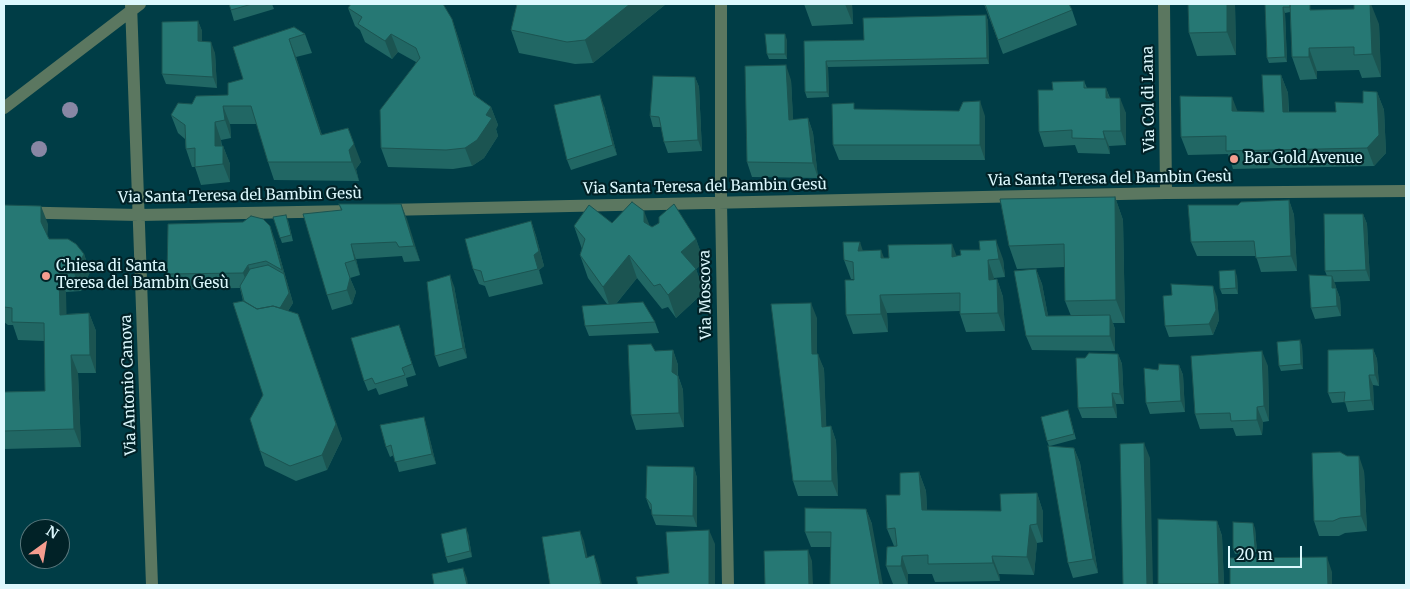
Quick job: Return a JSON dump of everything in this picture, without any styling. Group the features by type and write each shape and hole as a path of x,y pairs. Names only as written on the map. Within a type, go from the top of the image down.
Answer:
{"street":[{"name":"Via Moscova","path":"721,4 721,203 728,585"},
{"name":"Via Col di Lana","path":"1164,4 1166,193"},
{"path":"4,108 134,6"},
{"name":"Via Antonio Canova","path":"134,6 152,585"},
{"name":"Via Santa Teresa del Bambin Gesù","path":"4,212 139,215 1166,193 1406,192"}],"building":[{"path":"229,4 252,4 231,10"},
{"path":"351,4 443,4 452,19 474,95 491,107 486,115 492,118 477,140 465,148 446,150 381,148 380,110 420,58 416,48 391,34 385,41 358,24 362,17 348,8"},
{"path":"517,4 630,4 585,40 567,42 511,30"},
{"path":"985,4 1069,4 1072,10 998,40"},
{"path":"1188,4 1227,4 1227,32 1189,33"},
{"path":"1265,4 1290,4 1290,7 1283,7 1285,57 1267,58"},
{"path":"1290,4 1310,4 1310,10 1354,9 1354,4 1370,4 1372,54 1354,55 1354,47 1309,48 1309,57 1292,57"},
{"path":"986,15 987,58 826,61 827,92 805,92 804,41 864,40 863,18"},
{"path":"198,21 198,41 211,42 213,77 162,74 162,22"},
{"path":"294,27 305,34 289,39 321,135 348,128 354,144 349,150 352,162 268,162 251,106 223,106 225,120 215,122 215,146 223,146 223,164 195,167 195,148 186,149 185,125 171,115 178,103 192,104 196,96 228,95 228,83 243,79 233,47"},
{"path":"765,34 785,34 785,54 767,54"},
{"path":"786,65 789,120 808,118 813,163 747,162 745,66"},
{"path":"1262,75 1281,75 1283,112 1336,112 1335,102 1363,103 1363,91 1377,92 1379,135 1367,148 1226,151 1226,136 1181,137 1180,96 1232,97 1232,111 1264,112"},
{"path":"653,76 695,77 698,140 664,142 659,117 650,116"},
{"path":"1084,81 1084,88 1106,88 1106,98 1120,98 1121,131 1103,131 1105,139 1072,138 1072,130 1039,132 1038,90 1053,90 1052,82"},
{"path":"600,95 613,145 567,160 554,105"},
{"path":"980,101 980,145 833,145 832,104 854,103 854,109 959,111 963,102"},
{"path":"1115,197 1116,300 1065,301 1064,244 1009,246 1000,199"},
{"path":"1289,200 1291,256 1256,258 1254,241 1191,242 1188,205 1238,205 1241,202"},
{"path":"632,202 644,211 644,222 652,227 659,223 659,217 674,204 696,239 681,252 696,269 668,295 660,284 654,286 629,255 603,287 580,255 585,239 574,226 589,205 612,223"},
{"path":"339,204 401,204 414,246 399,247 396,242 351,244 355,260 345,263 350,278 347,290 327,295 303,214 342,210"},
{"path":"4,205 41,206 41,222 49,239 68,239 76,244 84,254 74,273 59,274 60,315 89,313 90,355 71,355 74,429 4,431 4,392 45,391 44,323 12,322 12,308 4,307"},
{"path":"1324,214 1363,214 1366,270 1325,271"},
{"path":"286,215 291,235 280,238 273,217"},
{"path":"251,216 263,219 270,226 282,270 266,261 248,265 243,273 167,274 168,224 243,222"},
{"path":"531,221 539,251 534,255 538,269 484,282 481,271 473,269 465,239"},
{"path":"996,240 999,259 988,260 989,280 997,279 998,313 960,314 960,293 880,295 881,314 846,315 845,280 854,280 853,262 844,260 843,242 860,242 858,251 881,250 881,258 889,258 888,245 952,244 952,257 961,255 960,250 980,250 979,241"},
{"path":"268,265 284,274 289,293 280,308 273,306 257,309 244,301 240,286 250,269"},
{"path":"1036,269 1046,316 1110,315 1110,336 1026,336 1014,271"},
{"path":"1235,270 1236,288 1220,289 1219,271"},
{"path":"450,275 463,348 435,356 427,282"},
{"path":"1309,275 1332,276 1332,288 1336,288 1337,306 1311,308"},
{"path":"1171,284 1213,286 1216,310 1209,324 1165,326 1163,296 1172,295"},
{"path":"243,301 257,309 273,306 298,314 336,424 322,455 290,466 260,451 250,419 263,395 233,303"},
{"path":"643,302 655,322 585,326 582,306"},
{"path":"811,303 812,354 818,354 822,427 831,426 832,481 793,481 771,304"},
{"path":"399,325 412,364 402,368 405,375 375,384 372,378 364,381 351,338"},
{"path":"1300,340 1301,364 1279,366 1277,342"},
{"path":"651,344 655,351 673,350 672,372 678,376 679,413 631,415 628,345"},
{"path":"1373,349 1375,375 1369,375 1371,400 1344,402 1345,392 1328,393 1328,350"},
{"path":"1262,351 1264,406 1257,407 1257,420 1231,421 1230,413 1195,414 1191,356"},
{"path":"1089,353 1118,354 1120,394 1112,393 1113,407 1078,408 1076,358 1085,358"},
{"path":"1159,364 1179,365 1181,401 1146,403 1144,368 1158,370"},
{"path":"1068,410 1074,434 1047,441 1041,417"},
{"path":"424,417 432,454 395,462 391,445 386,447 380,425"},
{"path":"1144,443 1147,585 1123,585 1120,444"},
{"path":"1048,446 1074,448 1093,559 1068,563"},
{"path":"1340,452 1347,456 1359,456 1361,516 1340,518 1333,521 1314,521 1312,453"},
{"path":"647,466 694,467 693,516 652,515 651,504 646,498"},
{"path":"919,472 922,510 1001,511 1000,494 1037,493 1037,524 1030,525 1027,557 992,556 993,563 928,564 928,555 902,556 901,566 886,566 887,547 897,546 895,528 887,529 886,495 900,495 900,473"},
{"path":"805,508 866,509 880,585 830,585 831,532 805,532"},
{"path":"1158,519 1217,521 1219,584 1158,584"},
{"path":"1233,522 1253,523 1255,547 1233,549"},
{"path":"466,528 470,551 446,557 441,534"},
{"path":"709,530 709,585 638,585 636,577 669,573 666,532"},
{"path":"580,531 586,558 594,555 601,584 550,585 542,537"},
{"path":"808,550 809,585 765,585 764,551"},
{"path":"1327,557 1328,585 1230,585 1230,558"},
{"path":"463,568 467,585 434,585 432,574"}],"place":[{"name":"Bar Gold Avenue","path":"1234,159"},
{"name":"Chiesa di Santa Teresa del Bambin Gesù","path":"46,276"}]}
